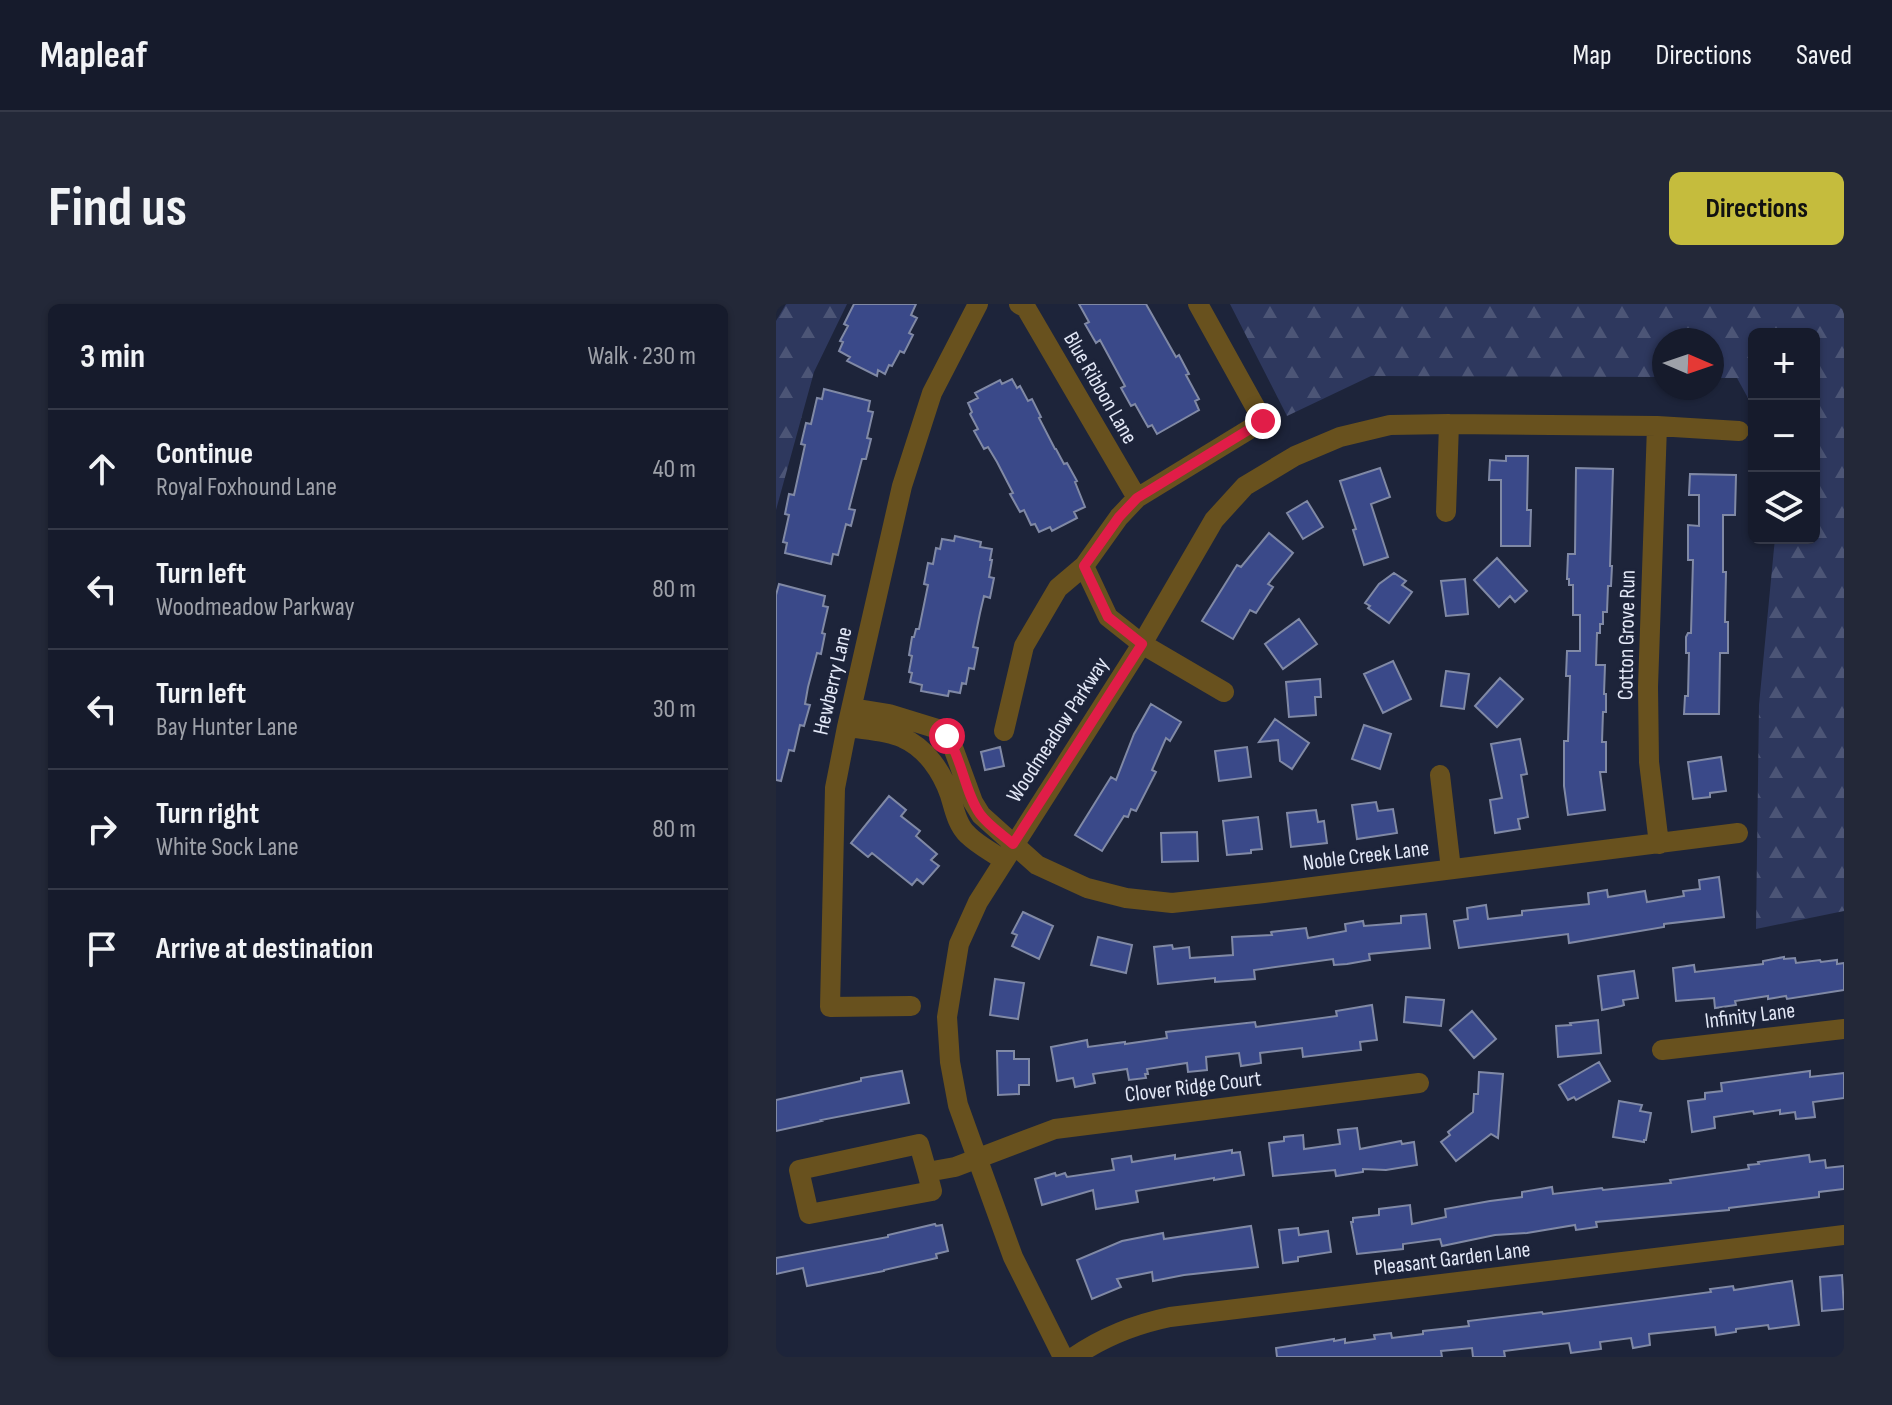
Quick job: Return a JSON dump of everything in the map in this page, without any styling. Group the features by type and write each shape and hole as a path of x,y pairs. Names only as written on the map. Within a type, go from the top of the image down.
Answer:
{"street":[{"name":"Hewberry Lane","path":"911,1006 830,1007 835,788 902,486 932,393 978,304"},
{"name":"Blue Ribbon Lane","path":"1019,304 1026,308 1137,498"},
{"path":"1004,731 1024,646 1058,588 1084,566 1119,517 1137,498 1263,421 1198,304"},
{"path":"1446,512 1449,424"},
{"name":"Woodmeadow Parkway","path":"1063,1357 1013,1257 958,1105 950,1062 947,1017 959,944 978,902 1008,852 1142,644 1214,520 1245,486 1295,456 1340,437 1390,425 1657,426 1739,431"},
{"name":"Cotton Grove Run","path":"1657,426 1648,687 1649,762 1659,844"},
{"path":"1084,566 1108,617 1142,644 1224,692"},
{"path":"850,718 889,714 941,730 951,742 973,802 1008,852"},
{"path":"850,718 913,743 938,767 960,825 967,834 1008,852"},
{"path":"1440,775 1451,869"},
{"name":"Noble Creek Lane","path":"1008,852 1087,888 1126,898 1172,903 1738,833"},
{"name":"Infinity Lane","path":"1662,1050 1844,1029"},
{"name":"Clover Ridge Court","path":"927,1172 955,1167 1055,1129 1419,1083"},
{"path":"919,1144 927,1172 932,1191 809,1214 799,1170 919,1144"},
{"name":"Pleasant Garden Lane","path":"1074,1357 1088,1347 1141,1323 1170,1317 1844,1235"}],"green space":[{"path":"786,304 847,304 814,372 776,510 776,321"},
{"path":"1230,304 1844,304 1844,911 1756,929 1759,705 1774,544 1820,544 1820,328 1748,328 1748,398 1737,378 1724,378 1724,328 1652,328 1652,377 1371,376 1287,416"}],"building":[{"path":"854,304 916,304 911,315 917,318 909,333 913,335 904,353 900,351 885,374 878,370 877,376 847,361 850,357 839,351 843,342 840,341 848,326 844,324"},
{"path":"1079,304 1146,304 1189,374 1186,375 1199,399 1195,401 1199,410 1157,434 1152,425 1148,427 1135,404 1131,406 1121,388 1125,386 1100,340 1096,343 1085,324 1089,322"},
{"path":"1012,379 1028,401 1032,399 1055,449 1077,481 1085,507 1074,512 1077,518 1052,531 1050,527 1039,532 1035,524 1031,525 1024,510 1020,512 997,462 988,447 984,449 974,431 978,429 968,403 978,398 975,393 1000,380 1002,384"},
{"path":"824,389 870,401 868,411 873,412 867,438 871,439 866,459 862,459 849,509 855,510 851,526 846,524 838,555 833,554 831,564 785,553 787,543 783,542 789,515 785,514 789,494 794,495 805,445 801,444 806,423 811,424 817,398 822,399"},
{"path":"1506,456 1528,456 1530,546 1501,546 1501,480 1489,480 1490,460 1506,461"},
{"path":"1380,468 1390,497 1371,504 1388,557 1364,565 1340,481"},
{"path":"1576,468 1613,469 1612,566 1607,612 1603,612 1603,624 1600,624 1600,633 1597,633 1596,665 1605,665 1606,712 1603,712 1602,742 1606,742 1606,772 1600,772 1605,810 1568,815 1564,786 1564,741 1568,741 1570,676 1566,676 1567,651 1580,651 1580,615 1573,615 1573,585 1569,585 1567,579 1568,554 1575,554"},
{"path":"1690,474 1736,475 1735,515 1723,515 1728,653 1720,653 1719,714 1684,714 1685,696 1688,696 1689,653 1686,653 1686,637 1691,633 1693,560 1688,560 1688,525 1699,526 1699,495 1689,495"},
{"path":"1307,501 1323,527 1303,539 1287,513"},
{"path":"1269,533 1293,553 1268,584 1273,587 1256,613 1250,610 1233,639 1202,621 1237,565 1241,567"},
{"path":"955,536 981,542 980,547 992,549 989,577 994,578 990,598 984,596 980,613 973,647 978,648 974,669 969,668 966,684 962,683 960,693 949,691 948,696 921,691 922,685 910,682 912,656 909,655 912,637 919,629 928,585 924,584 928,563 933,564 936,548 940,549 942,539 954,541"},
{"path":"1497,558 1527,591 1515,602 1510,596 1499,607 1474,580"},
{"path":"1394,573 1406,581 1402,585 1412,592 1389,623 1365,603 1379,584"},
{"path":"1465,579 1468,614 1446,616 1441,581"},
{"path":"779,584 825,596 823,606 828,607 821,654 817,653 808,687 805,704 810,705 804,726 800,725 794,751 789,750 781,781 776,780 776,595"},
{"path":"1299,619 1317,644 1283,669 1265,644"},
{"path":"1393,661 1411,699 1383,713 1364,674"},
{"path":"1446,671 1469,674 1464,709 1441,706"},
{"path":"1500,678 1523,699 1497,727 1475,706"},
{"path":"1320,679 1321,697 1315,697 1316,715 1289,717 1286,682"},
{"path":"1151,704 1181,722 1170,741 1166,738 1152,770 1156,772 1136,811 1131,809 1128,817 1124,816 1102,851 1075,835 1111,777 1116,780 1134,734"},
{"path":"1275,719 1309,743 1292,769 1280,761 1278,740 1259,742"},
{"path":"1364,725 1391,734 1380,769 1352,759"},
{"path":"1520,739 1527,774 1521,775 1528,817 1518,819 1520,829 1495,833 1490,800 1502,798 1491,744"},
{"path":"1000,747 1004,766 985,770 981,752"},
{"path":"1247,747 1251,777 1219,781 1215,751"},
{"path":"1721,757 1726,791 1693,799 1688,762"},
{"path":"889,796 906,810 901,816 920,831 916,836 937,854 931,860 939,866 923,884 917,879 912,885 872,853 868,857 851,843"},
{"path":"1376,802 1378,811 1393,809 1397,833 1357,839 1352,805"},
{"path":"1316,810 1318,822 1324,821 1327,843 1291,847 1287,813"},
{"path":"1258,817 1262,849 1227,855 1223,821"},
{"path":"1197,832 1198,861 1162,862 1161,833"},
{"path":"1719,877 1724,917 1664,924 1664,927 1569,943 1568,934 1459,948 1454,921 1468,919 1467,908 1486,905 1488,919 1522,915 1522,911 1589,904 1588,893 1607,890 1608,897 1645,891 1647,902 1684,896 1683,891 1700,889 1699,880"},
{"path":"1023,912 1053,926 1039,959 1012,946 1017,935 1012,933"},
{"path":"1426,914 1430,948 1369,954 1370,960 1347,964 1334,965 1333,959 1254,970 1255,979 1215,982 1215,978 1158,984 1154,947 1189,947 1190,958 1233,955 1232,937 1272,935 1271,932 1306,928 1308,938 1346,931 1345,924 1363,921 1364,926 1401,923 1401,916"},
{"path":"1098,937 1132,945 1126,973 1091,965"},
{"path":"1795,958 1796,963 1837,960 1837,964 1844,963 1844,990 1787,999 1786,996 1768,999 1768,996 1735,1001 1736,1005 1715,1008 1714,998 1676,1001 1673,968 1694,965 1695,972 1763,964 1763,961"},
{"path":"1634,971 1638,998 1623,1000 1624,1005 1602,1010 1598,976"},
{"path":"995,979 1024,983 1018,1019 990,1015"},
{"path":"1406,997 1444,1000 1441,1026 1404,1022"},
{"path":"1372,1005 1377,1040 1360,1042 1361,1050 1303,1057 1302,1048 1260,1053 1261,1063 1241,1066 1239,1053 1206,1057 1207,1070 1188,1072 1187,1063 1147,1069 1146,1078 1129,1080 1127,1069 1093,1074 1095,1083 1075,1087 1073,1078 1057,1081 1051,1047 1087,1040 1088,1047 1125,1044 1167,1038 1166,1032 1255,1022 1256,1027 1337,1016 1336,1011"},
{"path":"1472,1011 1496,1039 1474,1058 1450,1030"},
{"path":"1598,1020 1601,1053 1558,1057 1556,1026"},
{"path":"997,1051 1014,1051 1014,1059 1029,1059 1029,1085 1019,1085 1019,1094 998,1095"},
{"path":"1599,1062 1610,1081 1576,1100 1574,1097 1568,1100 1559,1085"},
{"path":"902,1071 909,1103 776,1131 776,1100"},
{"path":"1810,1071 1810,1077 1844,1073 1844,1098 1813,1102 1815,1117 1796,1119 1795,1112 1780,1114 1780,1110 1754,1114 1753,1111 1714,1117 1715,1128 1692,1132 1688,1101 1705,1099 1705,1093 1722,1091 1721,1083"},
{"path":"1479,1072 1503,1074 1498,1138 1491,1134 1456,1161 1441,1142 1450,1135 1448,1132 1473,1112"},
{"path":"1619,1101 1642,1105 1640,1111 1651,1113 1644,1142 1613,1137"},
{"path":"1357,1128 1360,1149 1401,1141 1402,1144 1414,1142 1417,1165 1386,1170 1363,1169 1363,1172 1336,1176 1335,1170 1273,1176 1269,1143 1284,1141 1284,1137 1303,1135 1304,1149 1340,1144 1338,1130"},
{"path":"1232,1150 1232,1153 1240,1152 1244,1175 1136,1191 1138,1202 1096,1209 1093,1190 1042,1205 1035,1179 1055,1173 1056,1176 1065,1173 1067,1177 1114,1170 1112,1159 1131,1156 1132,1162"},
{"path":"1809,1155 1810,1162 1825,1160 1826,1168 1844,1166 1844,1189 1819,1192 1819,1197 1729,1210 1596,1222 1597,1227 1576,1230 1575,1225 1495,1235 1442,1246 1440,1239 1403,1244 1403,1249 1357,1254 1351,1222 1353,1218 1379,1215 1379,1209 1410,1205 1412,1224 1446,1217 1445,1209 1522,1197 1522,1192 1552,1187 1553,1194 1671,1183 1670,1180 1749,1169 1748,1165 1758,1162"},
{"path":"935,1224 942,1225 948,1251 936,1254 937,1258 807,1286 803,1268 776,1274 776,1258 888,1237"},
{"path":"1251,1226 1258,1267 1153,1281 1152,1272 1117,1279 1121,1287 1092,1299 1077,1260 1122,1241 1163,1233 1164,1239"},
{"path":"1298,1228 1299,1235 1328,1231 1331,1252 1298,1257 1298,1261 1283,1263 1279,1230"},
{"path":"1842,1275 1844,1309 1822,1311 1820,1277"},
{"path":"1792,1281 1799,1325 1769,1329 1768,1325 1716,1335 1715,1327 1649,1334 1650,1345 1633,1348 1631,1338 1600,1342 1601,1349 1571,1353 1569,1343 1504,1351 1505,1357 1473,1357 1472,1348 1441,1351 1442,1357 1277,1357 1276,1348 1334,1339 1345,1339 1345,1343 1375,1339 1374,1335 1391,1333 1392,1338 1469,1326 1468,1321"}],"route":[{"path":"947,736 973,802 981,815 1013,844 1142,644 1108,617 1084,566 1119,517 1137,498 1263,421"}]}
